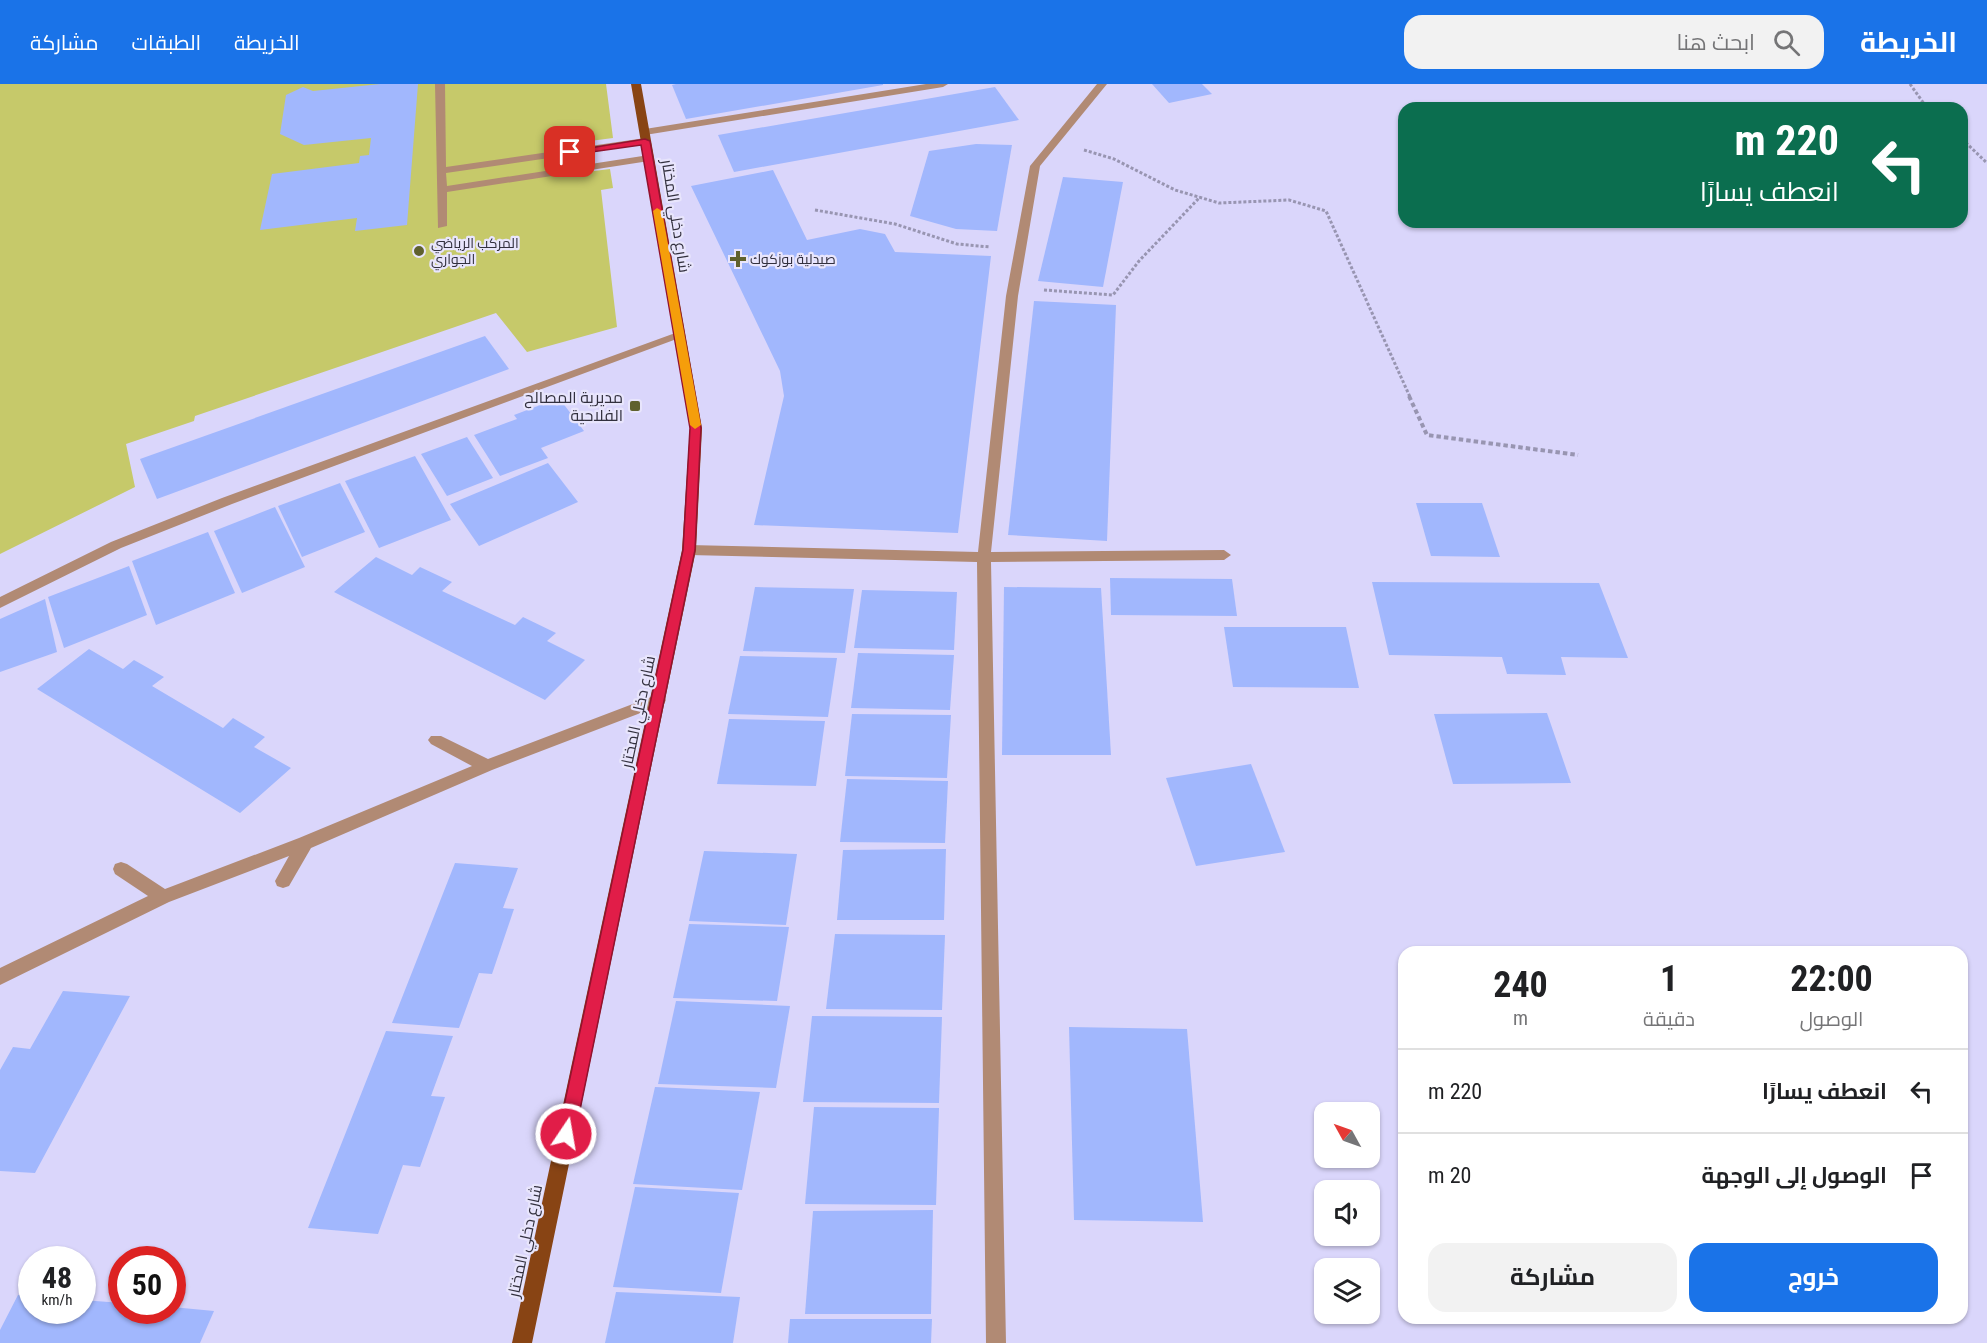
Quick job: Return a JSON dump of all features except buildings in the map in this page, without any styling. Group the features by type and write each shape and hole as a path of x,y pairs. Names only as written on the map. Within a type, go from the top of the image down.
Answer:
{"main road":[{"name":"شارع دخلي المختار","path":"522,1343 689,550 696,428 636,84"}],"street":[{"path":"440,84 442,226"},
{"path":"442,171 943,84"},
{"path":"996,1343 984,557 1014,287 1035,166 1102,84"},
{"path":"442,189 649,158"},
{"path":"0,603 116,545 227,501 678,335"},
{"path":"689,550 984,557 1224,555"},
{"path":"0,976 163,897 305,843 488,766 659,700"},
{"path":"436,740 488,766"},
{"path":"283,881 305,843"},
{"path":"121,869 163,897"}],"path":[{"path":"1910,84 1923,102"},
{"path":"1054,142 1114,159 1175,190 1219,203 1289,200 1326,211 1427,435 1578,455"},
{"path":"1968,143 1985,159 1987,164"},
{"path":"1014,287 1113,295 1139,261 1200,197"},
{"path":"816,210 895,224 957,244 1020,250"}],"green space":[{"path":"0,84 606,84 613,138 590,141 594,171 610,169 613,188 601,190 617,327 527,352 496,313 195,416 194,421 126,444 135,487 0,554"}],"slow traffic":[{"path":"657,211 695,425"}],"place":[{"name":"المركب الرياضي الجواري","path":"419,251"},
{"name":"صيدلية بوزكوك","path":"738,259"},
{"name":"مديرية المصالح الفلاحية","path":"635,406"}],"route":[{"path":"566,1134 689,550 696,428 645,141 570,152"}]}
